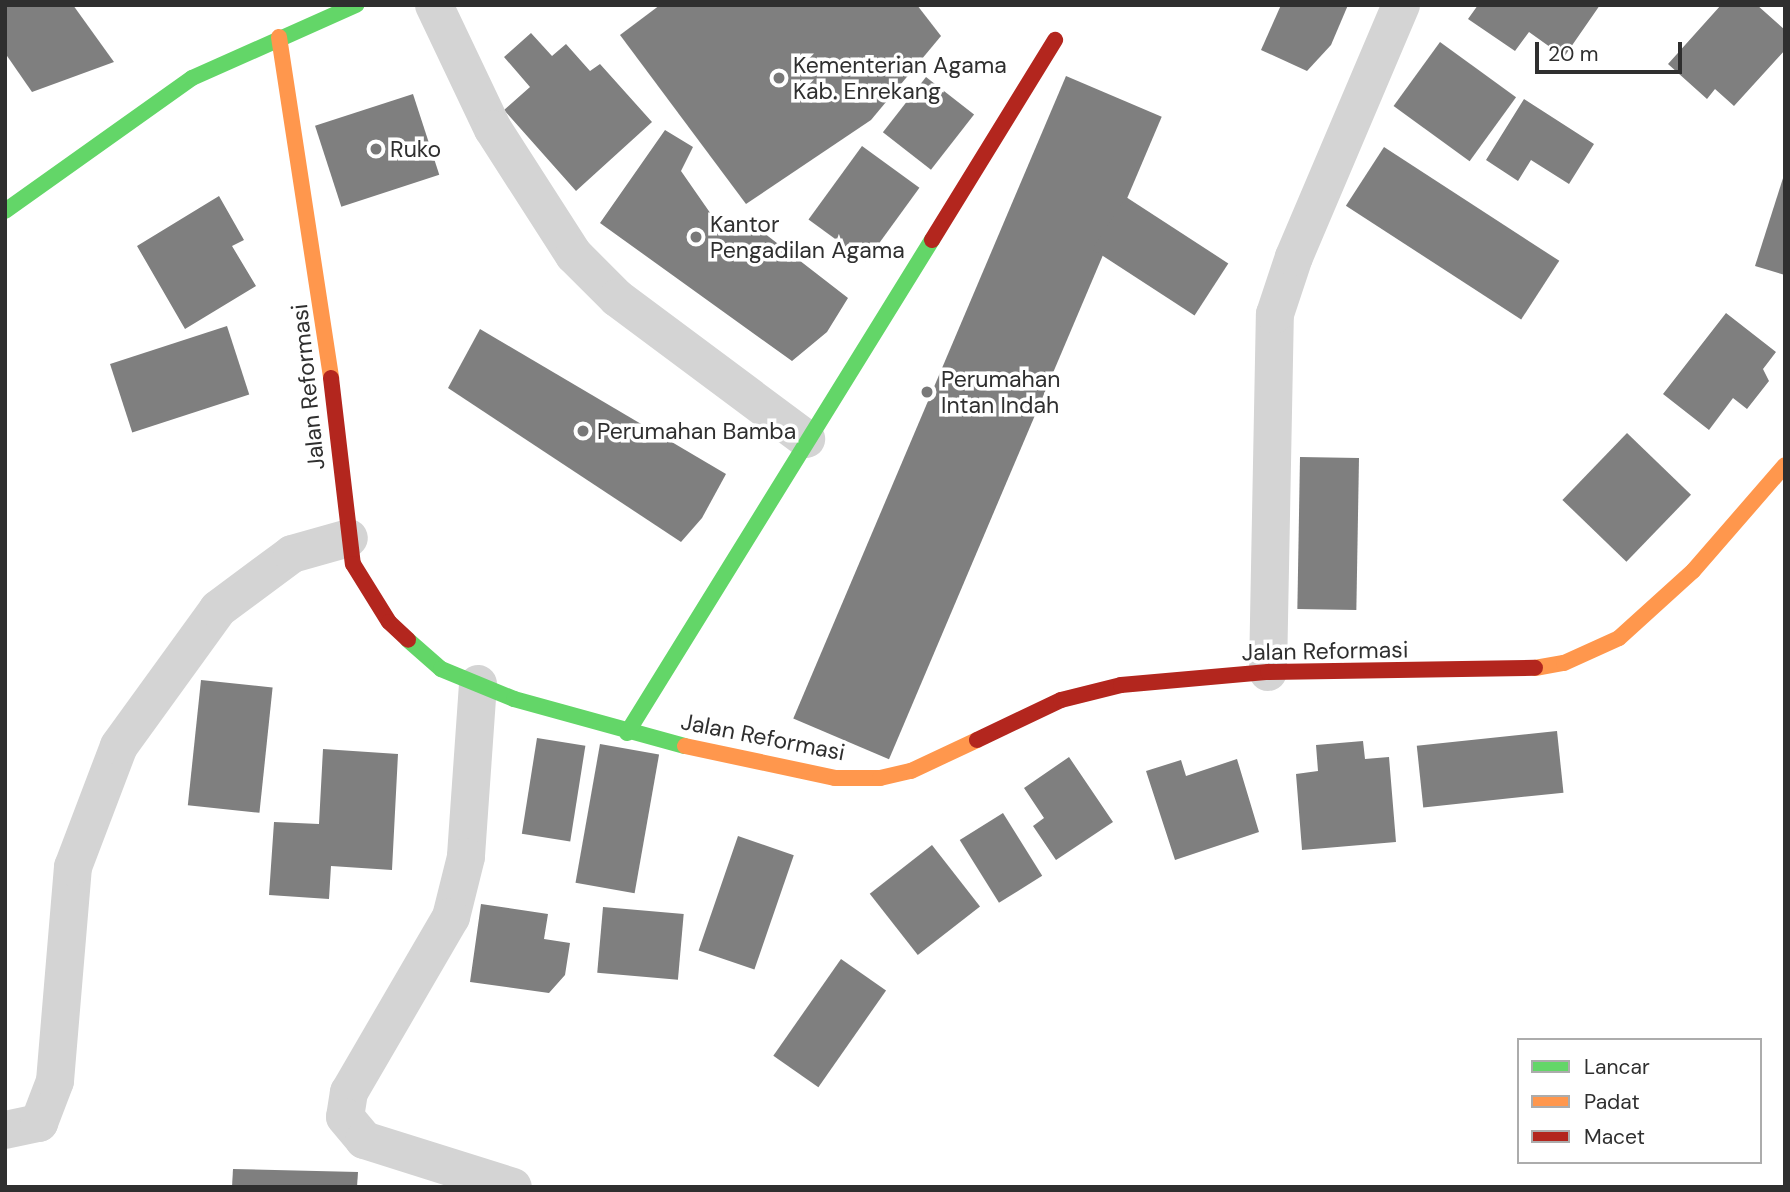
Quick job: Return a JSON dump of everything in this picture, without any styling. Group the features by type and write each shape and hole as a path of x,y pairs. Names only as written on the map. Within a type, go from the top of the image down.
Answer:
{"main road":[{"path":"5,211 192,78 356,5"},
{"name":"Jalan Reformasi","path":"279,37 318,265 352,564 388,622 441,668 478,684 627,733 835,778 880,778 911,771 1061,700 1121,685 1268,672 1515,671 1592,651 1619,638 1693,571 1785,465"},
{"path":"627,733 806,439 1055,40"}],"street":[{"path":"434,5 493,129 574,255 617,298 806,439"},
{"path":"1268,672 1275,314 1294,257 1401,5"},
{"path":"5,1130 38,1123 55,1081 73,867 119,746 218,609 292,554 349,538"},
{"path":"478,684 466,857 452,917 349,1092 345,1117 364,1140 513,1187"}],"building":[{"path":"5,5 73,5 114,62 32,92 5,53"},
{"name":"Kementerian Agama Kab. Enrekang","path":"660,5 917,5 941,36 871,120 746,204 620,35"},
{"path":"1281,5 1348,5 1331,45 1307,71 1261,50"},
{"path":"1478,5 1600,5 1564,57 1529,32 1515,51 1468,19"},
{"path":"1721,5 1757,5 1785,30 1785,50 1734,106 1715,89 1707,99 1668,64"},
{"path":"531,33 552,56 566,44 590,71 600,64 652,122 576,191 504,110 530,87 504,57"},
{"path":"1440,42 1516,97 1470,161 1394,106"},
{"path":"1066,76 1162,117 889,759 793,719"},
{"path":"926,77 974,115 931,170 883,132"},
{"name":"Ruko","path":"413,94 439,175 341,207 315,126"},
{"path":"1524,99 1594,144 1569,184 1531,160 1518,181 1486,160"},
{"name":"Kantor Pengadilan Agama","path":"665,130 693,147 681,171 713,217 746,219 848,298 827,332 792,361 600,223"},
{"path":"862,146 919,188 866,261 809,220"},
{"path":"1384,147 1559,261 1521,320 1346,206"},
{"path":"1785,175 1785,275 1755,266"},
{"path":"219,196 244,240 232,246 256,286 185,329 137,246"},
{"path":"1126,197 1228,263 1195,315 1092,249"},
{"path":"1726,313 1776,352 1763,369 1769,381 1747,409 1733,398 1709,430 1663,394"},
{"path":"227,326 249,394 132,432 110,364"},
{"name":"Perumahan Bamba","path":"480,329 726,474 702,518 681,542 448,388"},
{"path":"1627,433 1691,495 1626,562 1562,500"},
{"path":"1300,457 1359,458 1356,610 1297,609"},
{"path":"201,680 273,688 259,813 188,805"},
{"path":"1557,731 1563,793 1423,807 1417,746"},
{"path":"537,738 585,746 570,841 522,834"},
{"path":"1363,741 1365,759 1389,757 1396,842 1302,850 1296,774 1318,771 1316,745"},
{"path":"600,744 659,754 635,893 576,883"},
{"path":"323,749 398,754 392,870 331,866 329,899 269,895 274,822 319,824"},
{"path":"1069,757 1113,822 1056,860 1033,826 1044,818 1024,788"},
{"path":"1237,759 1259,832 1175,860 1146,771 1181,760 1186,776"},
{"path":"1003,813 1042,876 999,903 960,840"},
{"path":"738,836 794,855 754,970 699,950"},
{"path":"932,845 980,906 918,955 870,894"},
{"path":"481,904 548,914 544,939 570,943 565,975 549,993 470,982"},
{"path":"603,907 684,914 678,980 597,973"},
{"path":"841,959 886,991 818,1087 773,1056"},
{"path":"233,1169 358,1172 357,1187 232,1187"}],"traffic: fast":[{"path":"5,211 192,78 356,5"},
{"path":"627,733 932,240"},
{"path":"408,640 441,669 514,699 685,746"}],"traffic: slow":[{"path":"279,37 331,378"},
{"path":"1535,668 1564,663 1619,638 1693,571 1785,465"},
{"path":"685,746 835,778 880,778 911,771 977,740"}],"traffic: jam":[{"path":"932,240 1055,40"},
{"path":"331,378 353,564 389,622 408,640"},
{"path":"977,740 1061,700 1121,685 1268,672 1535,668"}],"place":[{"name":"Kementerian Agama Kab. Enrekang","path":"779,78"},
{"name":"Ruko","path":"376,149"},
{"name":"Kantor Pengadilan Agama","path":"696,237"},
{"name":"Perumahan Intan Indah","path":"927,392"},
{"name":"Perumahan Bamba","path":"583,431"}]}
